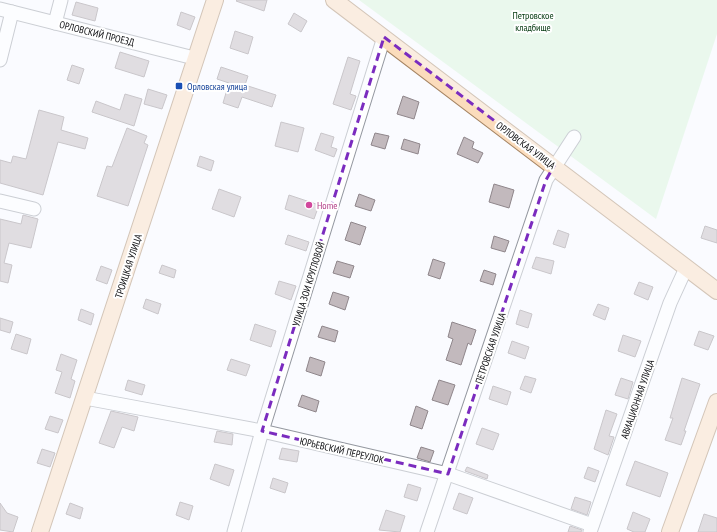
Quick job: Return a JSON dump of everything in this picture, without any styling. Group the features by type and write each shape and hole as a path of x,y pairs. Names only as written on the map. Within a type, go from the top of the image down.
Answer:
{"main road":[{"name":"ТРОИЦКАЯ УЛИЦА","path":"40,532 85,398 194,58 215,0"},
{"name":"ОРЛОВСКАЯ УЛИЦА","path":"334,0 554,166 717,292"},
{"path":"670,532 717,402"}],"street":[{"path":"55,22 61,0"},
{"path":"0,60 6,11"},
{"name":"ОРЛОВСКИЙ ПРОЕЗД","path":"6,11 55,22 194,58"},
{"name":"УЛИЦА ЗОИ КРУГЛОВОЙ","path":"234,532 262,431 384,37"},
{"name":"ПЕТРОВСКАЯ УЛИЦА","path":"427,532 448,474 546,180 574,137"},
{"path":"0,201 34,209"},
{"name":"АВИАЦИОННАЯ УЛИЦА","path":"591,529 670,304 686,268"},
{"name":"ЮРЬЕВСКИЙ ПЕРЕУЛОК","path":"85,398 262,431 448,474 591,529"}],"highlighted area":[{"path":"384,37 554,166 546,180 448,474 262,431"}],"green space":[{"name":"Петровское кладбище","path":"359,0 717,0 717,34 656,219"}],"building":[{"path":"267,0 264,11 236,1"},
{"path":"76,2 98,8 95,21 72,15"},
{"path":"181,12 195,17 190,30 177,25"},
{"path":"294,13 307,21 301,32 288,24"},
{"path":"235,31 253,37 248,54 230,48"},
{"path":"120,52 149,61 144,77 115,68"},
{"path":"348,57 360,61 350,94 356,96 351,110 333,104"},
{"path":"72,65 84,69 79,84 67,80"},
{"path":"221,67 248,76 245,85 276,95 272,107 242,97 238,108 223,103 229,83 217,79"},
{"path":"148,89 167,95 162,109 144,104"},
{"path":"125,94 142,99 134,126 92,112 96,101 120,110"},
{"path":"403,96 419,102 414,119 397,114"},
{"path":"39,110 64,117 61,130 88,138 85,149 58,142 43,195 0,183 0,160 11,163 13,156 26,159"},
{"path":"281,122 304,128 298,152 275,146"},
{"path":"127,128 147,136 144,143 148,145 128,206 97,196 107,166 112,167"},
{"path":"321,133 334,137 331,147 337,149 334,157 315,150"},
{"path":"375,133 389,136 385,149 371,145"},
{"path":"464,137 474,142 472,148 483,153 478,163 457,154"},
{"path":"404,139 420,144 418,154 401,149"},
{"path":"200,156 214,161 211,171 197,166"},
{"path":"494,184 514,190 509,208 489,202"},
{"path":"219,189 241,197 234,217 212,209"},
{"path":"359,194 375,200 371,211 355,206"},
{"path":"289,195 319,205 314,219 285,209"},
{"path":"23,215 38,219 31,248 9,243 4,263 12,265 8,283 0,281 0,219 21,224"},
{"path":"351,222 366,227 360,245 345,240"},
{"path":"705,226 717,230 717,243 701,238"},
{"path":"558,230 569,234 565,248 553,244"},
{"path":"288,235 309,242 306,251 285,244"},
{"path":"494,236 509,241 505,252 491,248"},
{"path":"536,257 554,261 551,274 532,268"},
{"path":"433,259 445,263 440,279 428,275"},
{"path":"337,261 354,266 350,278 333,273"},
{"path":"162,265 176,270 174,278 159,273"},
{"path":"101,266 112,270 107,284 96,280"},
{"path":"484,270 496,274 493,285 480,281"},
{"path":"279,281 296,286 291,300 275,294"},
{"path":"639,282 653,287 648,300 634,294"},
{"path":"333,292 349,297 345,310 329,304"},
{"path":"146,299 161,304 158,314 143,308"},
{"path":"598,304 609,308 605,320 593,315"},
{"path":"81,309 94,314 91,325 78,320"},
{"path":"520,310 532,314 528,328 516,324"},
{"path":"0,318 13,322 10,333 0,330"},
{"path":"452,322 476,330 471,345 468,343 461,365 446,360 453,339 448,337"},
{"path":"255,324 276,331 271,347 250,340"},
{"path":"322,326 338,331 335,342 318,337"},
{"path":"699,331 714,336 708,350 694,345"},
{"path":"16,334 31,339 27,354 11,349"},
{"path":"623,335 641,341 635,357 618,351"},
{"path":"512,341 529,347 525,359 508,353"},
{"path":"61,354 77,360 71,379 75,381 70,398 55,393 62,372 56,370"},
{"path":"310,357 325,362 321,376 306,371"},
{"path":"231,359 250,365 246,376 227,370"},
{"path":"525,376 536,379 531,393 520,389"},
{"path":"621,378 633,382 628,399 615,395"},
{"path":"682,378 700,384 684,431 686,431 681,445 665,440 673,418 670,418"},
{"path":"128,380 145,385 142,395 125,390"},
{"path":"439,380 455,385 448,405 432,400"},
{"path":"493,386 511,392 507,405 489,399"},
{"path":"302,395 319,401 316,412 298,406"},
{"path":"416,406 428,411 422,429 410,425"},
{"path":"606,410 617,414 609,436 614,437 608,455 594,449"},
{"path":"111,411 138,417 134,431 122,427 114,448 99,443"},
{"path":"50,416 63,420 58,433 45,429"},
{"path":"482,428 499,434 493,450 476,444"},
{"path":"217,431 233,434 232,445 214,442"},
{"path":"421,447 434,451 430,462 417,458"},
{"path":"282,448 299,451 297,462 279,459"},
{"path":"42,449 55,453 50,467 37,463"},
{"path":"635,461 668,473 660,497 626,485"},
{"path":"215,464 234,470 229,486 210,479"},
{"path":"467,467 488,475 487,479 465,471"},
{"path":"588,467 599,471 595,482 584,478"},
{"path":"273,478 288,483 285,493 270,488"},
{"path":"408,484 421,488 417,501 404,497"},
{"path":"459,493 473,498 467,514 453,509"},
{"path":"575,497 591,502 587,515 571,509"},
{"path":"180,502 193,506 189,520 176,515"},
{"path":"0,503 7,513 18,517 13,532 0,530"},
{"path":"70,503 83,508 80,519 66,514"},
{"path":"386,510 405,516 400,532 379,530"},
{"path":"633,512 650,519 645,532 634,532 627,529"},
{"path":"704,514 717,518 717,532 698,532"},
{"path":"570,526 582,530 581,532 568,532"}],"place":[{"name":"Орловская улица","path":"179,86"},
{"name":"Home","path":"309,205"}]}
